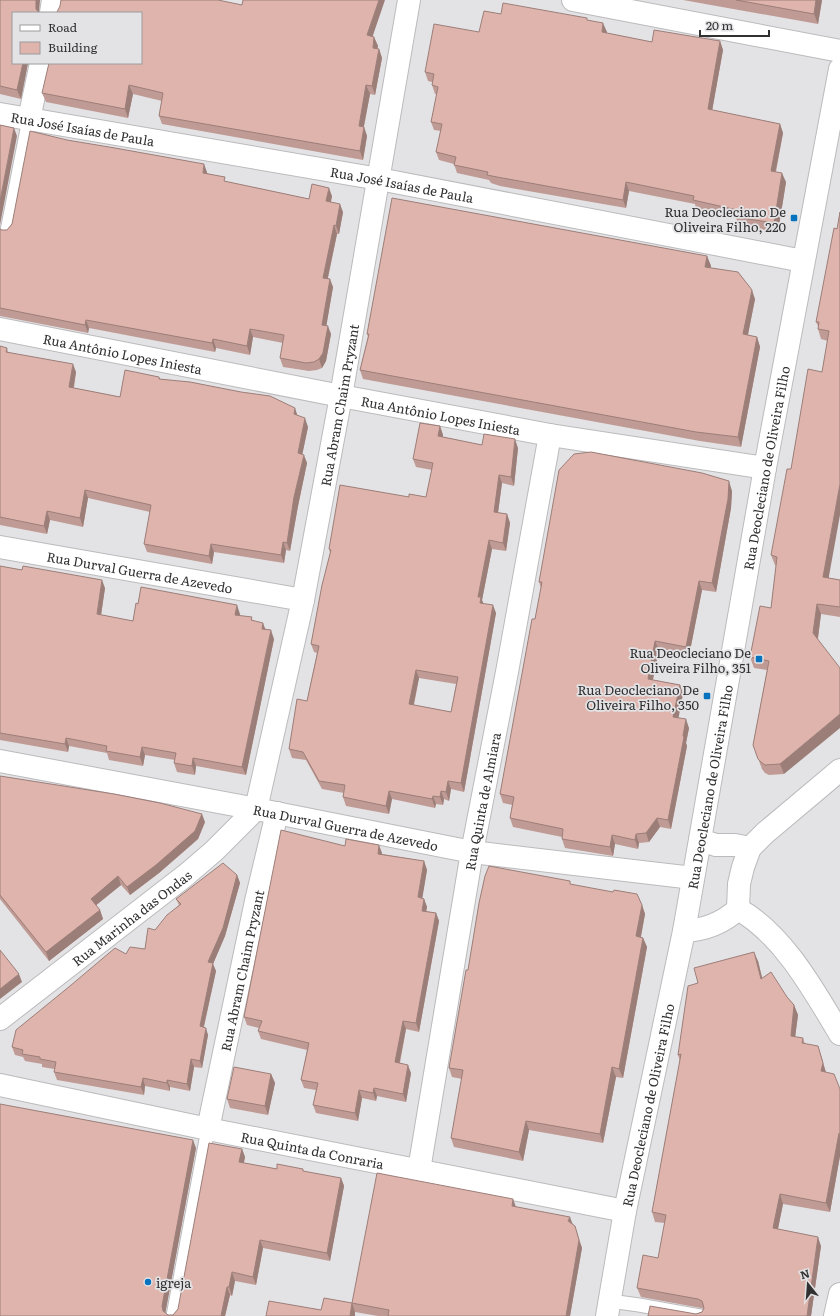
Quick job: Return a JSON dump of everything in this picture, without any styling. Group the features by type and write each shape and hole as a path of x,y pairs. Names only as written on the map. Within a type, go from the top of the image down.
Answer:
{"street":[{"path":"51,12 53,0"},
{"name":"Rua Abram Chaim Pryzant","path":"208,1130 256,901 267,811 303,600 342,396 409,0"},
{"path":"573,0 840,51"},
{"path":"29,119 40,64"},
{"name":"Rua Deocleciano de Oliveira Filho","path":"609,1308 625,1211 684,931 765,468 840,69"},
{"name":"Rua José Isaías de Paula","path":"0,114 379,179 803,261"},
{"name":"Rua Antônio Lopes Iniesta","path":"0,329 342,396 550,434 765,468"},
{"name":"Rua Quinta de Almiara","path":"419,1170 472,852 510,657 550,434"},
{"name":"Rua Durval Guerra de Azevedo","path":"0,547 303,600"},
{"name":"Rua Durval Guerra de Azevedo","path":"0,761 267,811 472,852 693,878"},
{"path":"684,931 697,931 708,927 728,918 738,909 739,884 750,848 776,823 840,770"},
{"name":"Rua Marinha das Ondas","path":"0,1020 267,811"},
{"path":"700,840 716,844 750,848"},
{"path":"738,909 751,916 777,941 807,980 840,1034"},
{"name":"Rua Quinta da Conraria","path":"0,1085 208,1130 625,1211"},
{"path":"835,1316 840,1294"}],"lane":[{"path":"7,231 29,119"},
{"path":"173,1316 208,1130"},
{"path":"609,1308 639,1305 700,1316"}],"building":[{"path":"0,0 36,0 36,9 38,12 12,12 12,64 23,64 17,90 0,86"},
{"path":"61,0 218,0 242,5 243,0 379,0 367,35 374,37 373,48 379,49 372,86 366,85 359,126 364,127 360,151 159,116 163,93 129,85 125,109 42,93 49,64 142,64 142,12 57,12"},
{"path":"736,0 816,0 814,14"},
{"path":"503,3 587,18 587,20 603,23 602,32 652,42 654,30 720,41 708,109 780,124 771,171 782,173 774,223 736,217 737,210 693,200 694,196 626,182 623,200 487,175 488,172 454,165 456,157 436,152 442,124 431,122 438,87 432,85 434,74 425,72 434,24 479,32 484,11 501,14"},
{"path":"0,125 14,128 0,201"},
{"path":"30,131 67,140 204,164 203,173 225,177 224,181 309,199 312,184 329,188 326,201 340,204 323,278 330,279 322,325 328,326 323,353 319,359 314,362 306,363 280,358 284,335 250,329 247,346 213,339 212,343 86,320 85,325 0,308 0,229 7,230 12,224"},
{"path":"392,198 707,256 705,267 738,272 752,290 743,334 757,337 738,437 696,432 360,370 369,334 367,334"},
{"path":"840,212 840,484 823,577 840,580 840,607 817,604 813,633 840,668 840,714 780,764 765,765 758,759 753,745 769,661 750,657 760,606 771,608 777,557 771,555 787,469 791,469 808,369 822,372 829,331 818,329 819,322 816,322 834,228 837,229"},
{"path":"0,346 7,348 6,352 73,364 69,387 120,397 125,370 159,377 159,379 190,382 270,396 295,408 294,414 305,418 298,453 304,455 294,497 287,543 283,542 281,555 211,544 209,556 144,544 151,505 85,490 80,518 47,511 44,526 0,517"},
{"path":"420,423 440,426 438,436 482,445 484,434 515,439 511,477 499,475 494,512 507,514 503,543 489,540 478,597 481,597 480,603 493,605 461,783 448,781 446,792 441,791 440,797 433,796 432,799 389,791 386,806 343,797 345,785 319,781 303,752 289,749 297,699 307,701 319,646 311,644 322,585 331,550 329,549 340,485 409,497 409,494 426,497 433,463 413,459","holes":["416,670 458,677 451,712 409,704"]},
{"path":"591,452 702,473 729,481 728,499 712,583 699,581 686,647 655,641 648,679 680,685 673,717 686,719 668,820 657,818 646,833 636,834 635,840 612,835 610,847 562,839 563,829 510,818 514,797 500,794 532,619 535,619 542,582 539,582 559,470 574,454"},
{"path":"0,566 22,570 23,566 102,580 97,614 133,621 136,603 138,604 141,587 237,605 235,615 252,617 251,620 263,623 262,629 271,630 242,767 193,758 192,766 174,763 176,753 142,747 140,757 106,751 107,746 66,738 65,744 0,733"},
{"path":"0,776 114,794 160,803 202,814 195,831 156,865 127,887 118,876 91,899 100,910 46,952 0,895"},
{"path":"281,830 345,846 346,839 379,845 378,854 424,861 418,897 424,899 422,911 436,913 416,1023 403,1021 395,1062 408,1065 403,1094 374,1088 373,1093 359,1090 355,1113 313,1105 318,1083 301,1080 309,1043 258,1031 262,1021 244,1017"},
{"path":"223,863 237,875 223,928 208,962 213,963 200,1026 206,1028 200,1061 191,1059 187,1084 167,1080 167,1083 143,1078 141,1087 54,1072 56,1062 40,1059 40,1057 22,1054 23,1050 12,1047 16,1030 115,948 126,954 130,947 145,949 148,928 155,930 167,915 181,904 176,899"},
{"path":"489,866 570,881 570,884 613,892 614,890 637,894 642,905 636,936 643,938 619,1069 612,1067 600,1134 526,1121 519,1152 451,1138 463,1070 449,1068 479,903 485,876"},
{"path":"0,950 19,974 0,989"},
{"path":"754,952 761,979 771,972 794,1005 791,1036 803,1038 802,1043 818,1046 823,1063 821,1071 834,1074 840,1089 840,1134 839,1133 826,1203 780,1194 773,1228 818,1237 807,1316 648,1316 650,1306 696,1314 702,1312 704,1308 702,1301 698,1299 637,1288 643,1255 658,1258 666,1215 652,1212 681,1054 678,1055 688,986 698,983 694,968"},
{"path":"234,1067 271,1074 265,1106 227,1099"},
{"path":"0,1104 193,1140 162,1306 163,1311 168,1315 173,1315 178,1309 209,1143 242,1149 239,1162 277,1169 277,1164 303,1169 303,1171 341,1178 327,1253 260,1240 253,1277 232,1272 229,1287 227,1287 221,1316 0,1316"},
{"path":"377,1173 513,1199 512,1206 570,1217 568,1221 575,1226 579,1240 566,1316 388,1316 389,1310 352,1303"},
{"path":"324,1298 352,1303 350,1316 266,1316 269,1301 321,1310"}],"place":[{"name":"Rua Deocleciano De Oliveira Filho, 220","path":"794,218"},
{"name":"Rua Deocleciano De Oliveira Filho, 351","path":"759,659"},
{"name":"Rua Deocleciano De Oliveira Filho, 350","path":"707,696"},
{"name":"igreja","path":"148,1282"}]}
